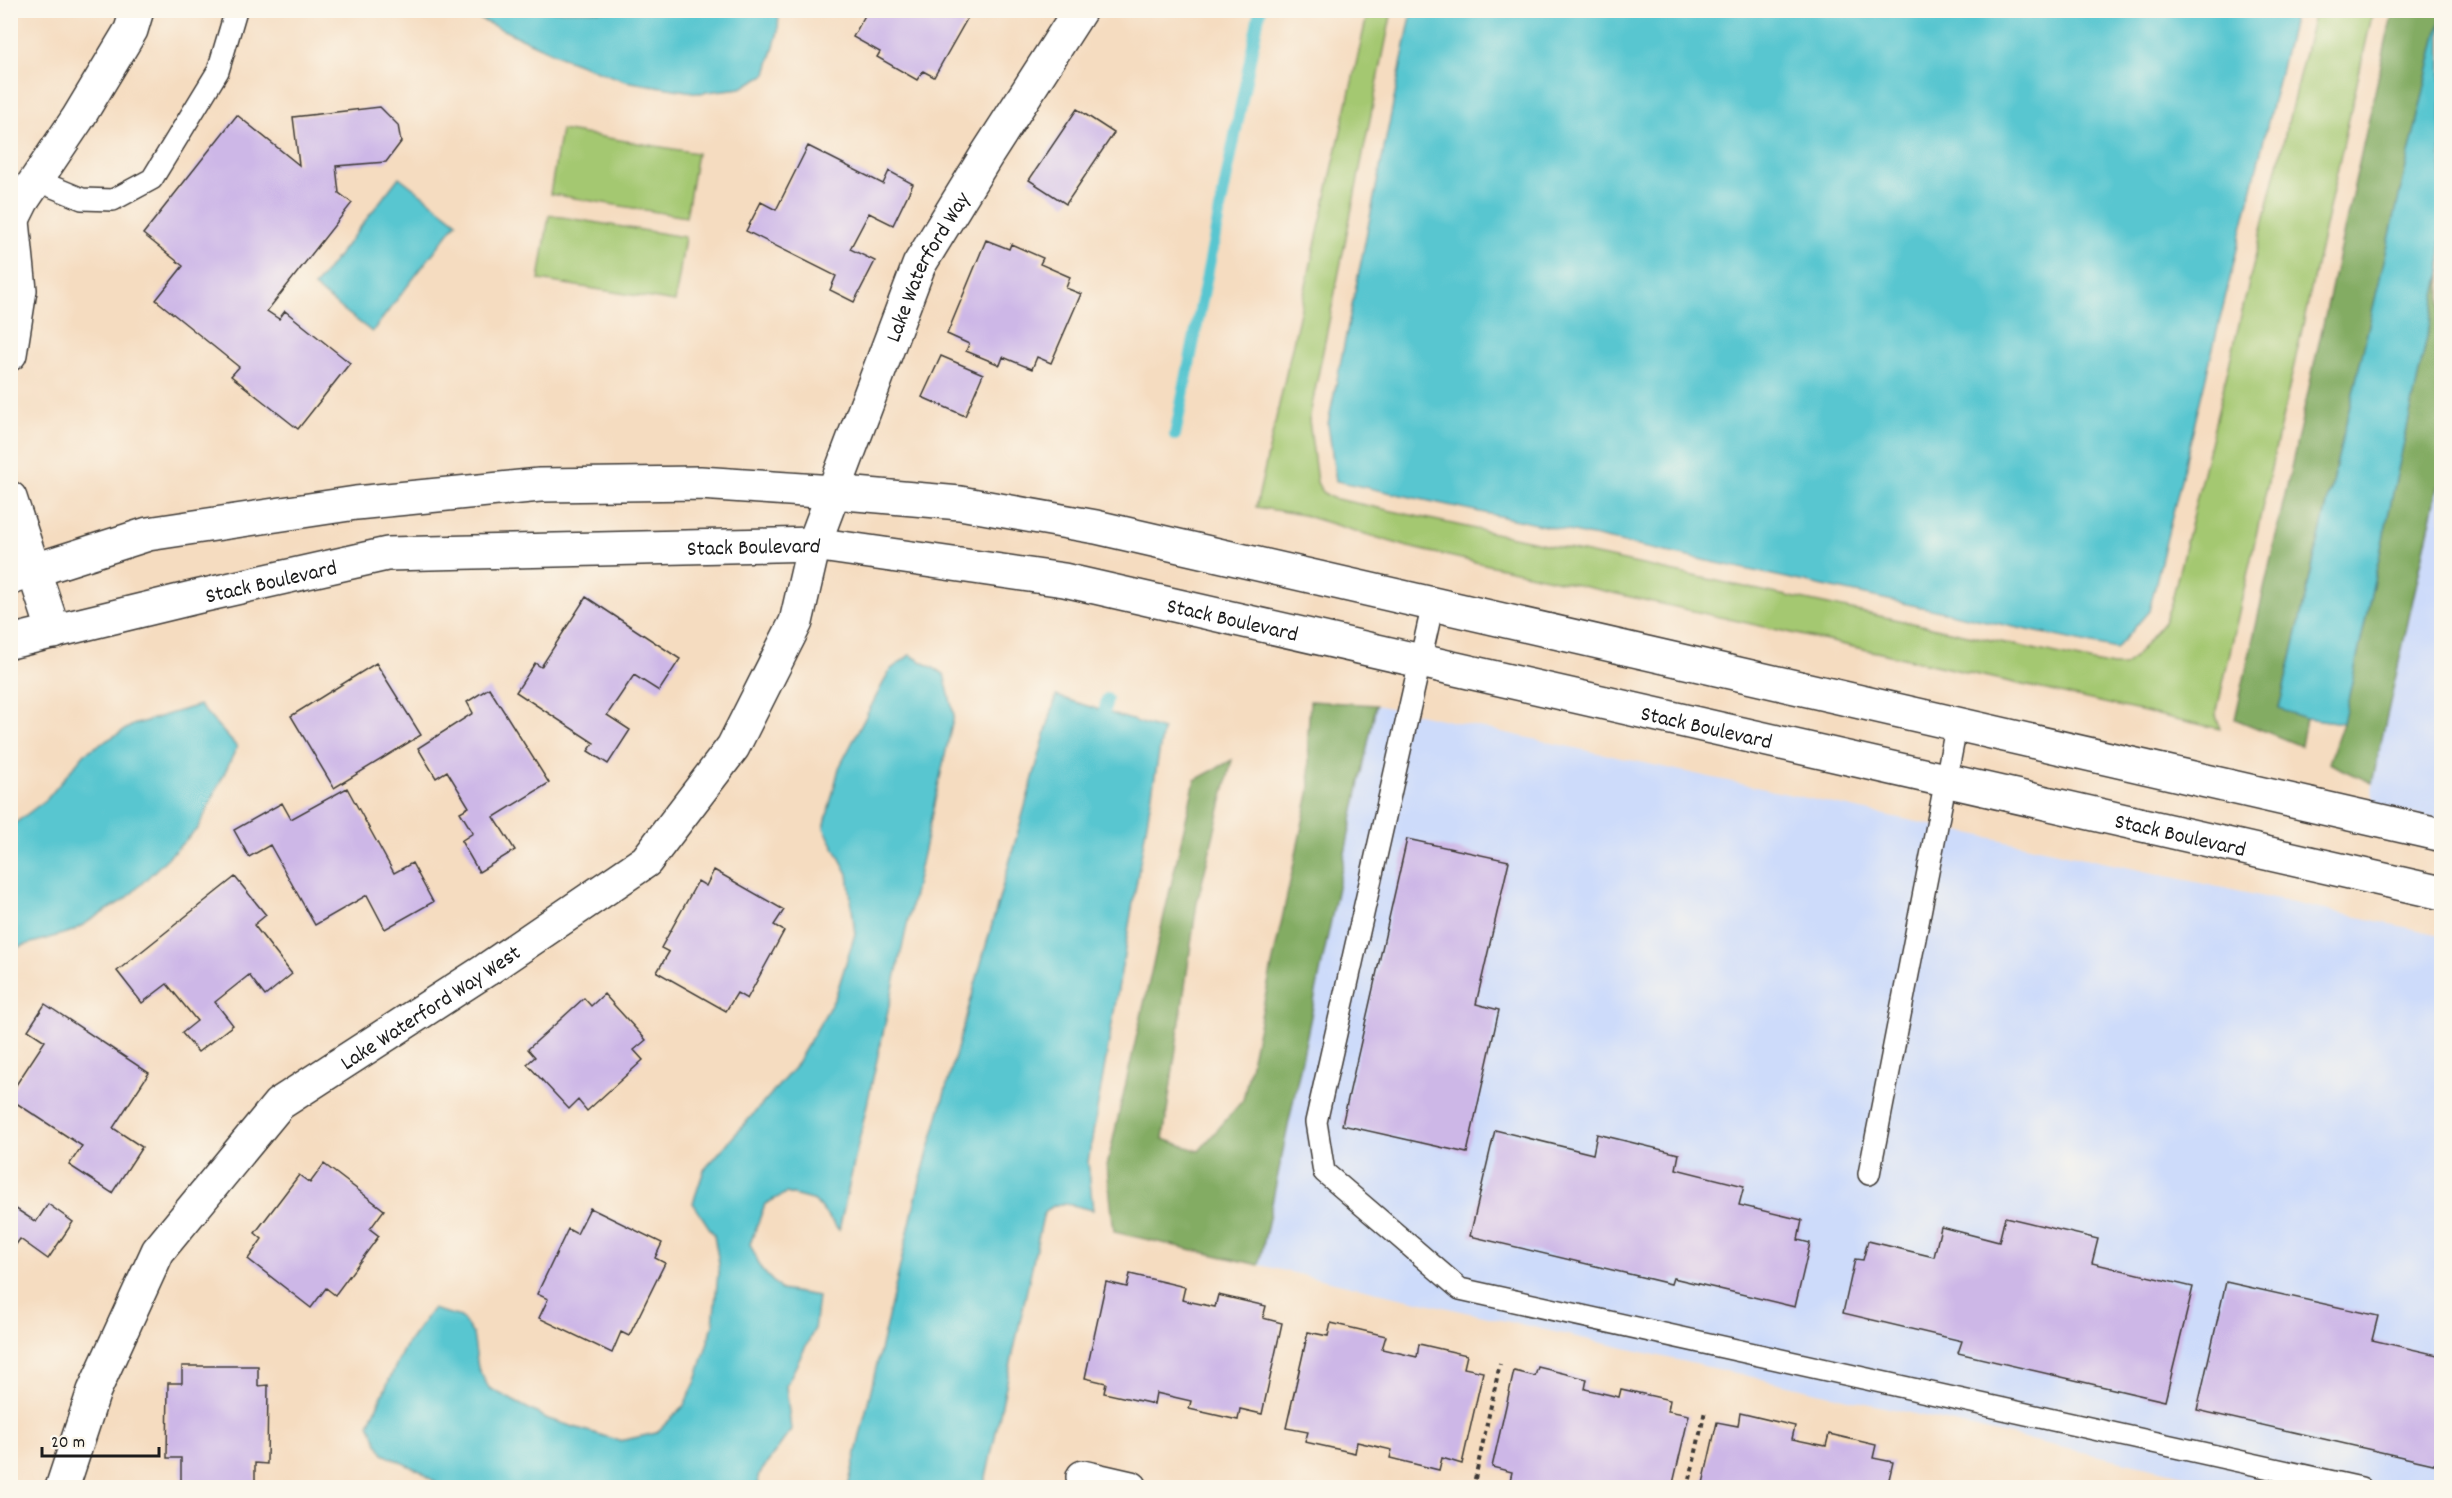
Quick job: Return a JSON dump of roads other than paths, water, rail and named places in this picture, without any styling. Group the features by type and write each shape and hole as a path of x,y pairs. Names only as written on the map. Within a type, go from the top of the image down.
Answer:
{"street":[{"path":"10,354 20,290 12,223 22,201 78,118 131,30 137,10"},
{"name":"Lake Waterford Way","path":"814,544 919,265 1080,10"},
{"path":"22,575 148,534 356,503 540,485 700,483 960,503 1096,527 2442,836"},
{"path":"10,498 22,575 54,632"},
{"name":"Stack Boulevard","path":"10,642 387,554 814,544 1064,580 2442,893"},
{"name":"Lake Waterford Way West","path":"62,1488 94,1391 158,1251 279,1104 486,970 646,861 733,747 796,622 814,544"},
{"path":"1083,1477 1131,1488"}],"lane":[{"path":"36,180 82,199 113,200 152,179 218,71 236,10"},
{"path":"1433,604 1316,1122 1324,1172 1460,1289 2361,1488"},
{"path":"1869,1174 1957,723"}],"water":[{"path":"462,11 779,11 778,32 766,74 741,88 699,93 625,81 571,61"},
{"path":"1412,11 2295,11 2149,611 2116,649 1336,481 1328,424"},
{"path":"2441,18 2441,272 2343,723 2306,718 2279,709"},
{"path":"399,177 457,222 372,332 314,287"},
{"path":"910,655 944,674 954,715 839,1230 815,1201 786,1193 765,1204 750,1244 762,1270 781,1290 818,1296 814,1330 786,1386 791,1430 758,1476 759,1487 442,1487 420,1471 383,1454 369,1424 404,1348 432,1309 461,1317 473,1334 478,1368 489,1388 548,1419 620,1441 656,1433 683,1407 696,1381 713,1325 719,1263 714,1235 693,1203 704,1170 794,1068 835,998 855,934 848,874 824,828 839,768 890,670"},
{"path":"1056,696 1163,730 1088,1162 1093,1210 1059,1204 1053,1206 1043,1216 984,1487 848,1487 920,1181"},
{"path":"199,705 237,747 198,828 127,898 73,931 11,949 11,824 47,799 85,753 133,725"}],"waterway":[{"path":"1175,435 1260,10"},
{"path":"1101,727 1107,699"}]}
